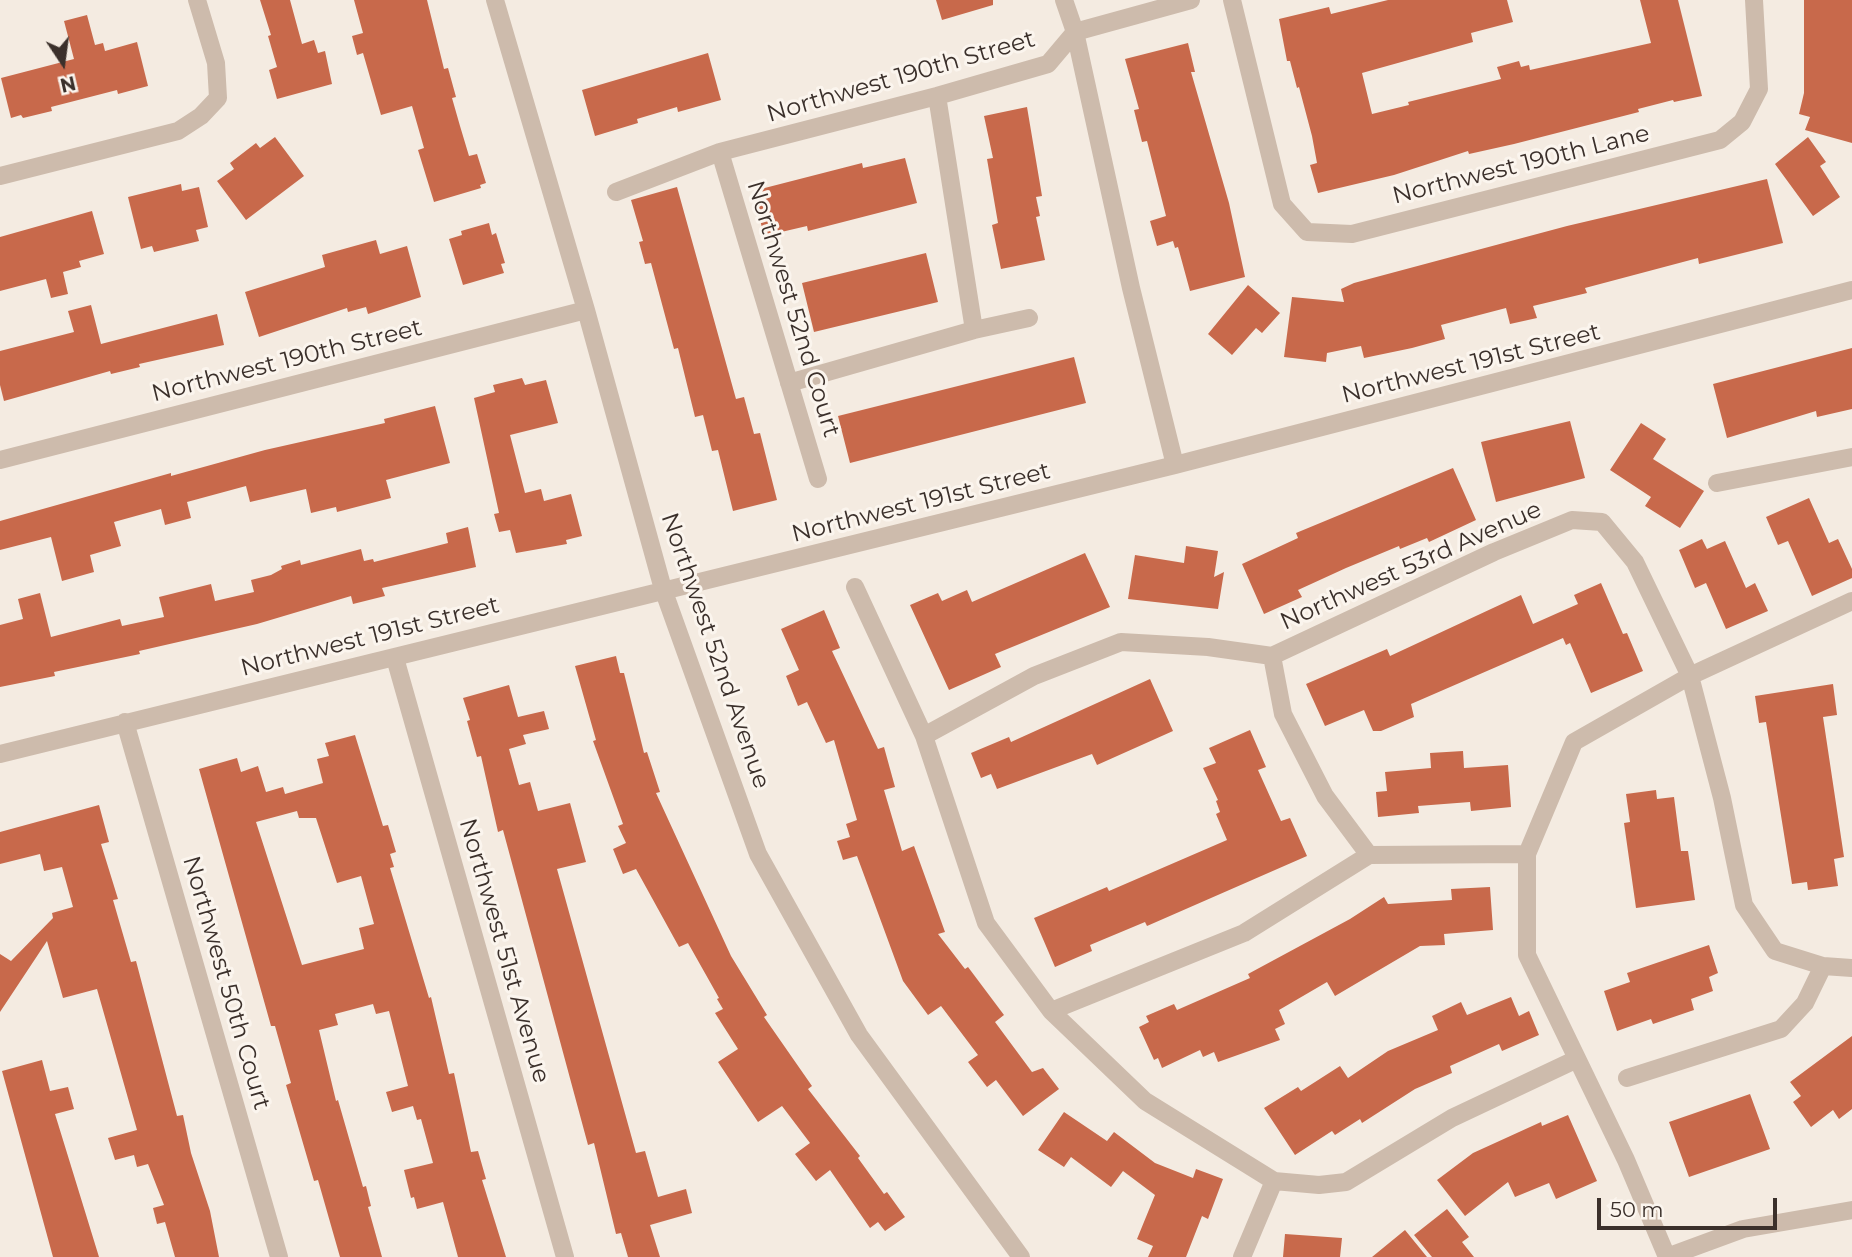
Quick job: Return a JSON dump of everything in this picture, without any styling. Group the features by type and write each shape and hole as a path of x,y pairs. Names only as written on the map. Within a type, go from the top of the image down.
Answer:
{"street":[{"path":"0,176 178,131 201,116 218,98 216,63 197,0"},
{"name":"Northwest 52nd Avenue","path":"495,0 586,310 663,589 758,854 859,1035 1021,1257"},
{"path":"1064,0 1075,32 1130,288 1175,465"},
{"path":"1075,32 1191,0"},
{"name":"Northwest 190th Lane","path":"1233,0 1282,204 1307,232 1352,234 1720,140 1742,122 1759,89 1754,0"},
{"name":"Northwest 190th Street","path":"616,192 720,152 937,96 1048,64 1075,32"},
{"path":"937,96 974,330"},
{"name":"Northwest 52nd Court","path":"720,152 818,479"},
{"name":"Northwest 191st Street","path":"0,754 1175,465 1852,290"},
{"name":"Northwest 190th Street","path":"0,460 586,310"},
{"path":"789,383 974,330 1029,318"},
{"path":"1717,483 1852,457"},
{"name":"Northwest 53rd Avenue","path":"1369,855 1325,796 1283,715 1272,656 1494,552 1572,520 1602,522 1635,562 1690,676 1722,798 1744,905 1775,951 1823,967 1852,968"},
{"path":"855,587 924,736 986,923 1051,1011 1145,1101 1274,1181 1319,1185 1346,1182 1452,1118 1577,1059"},
{"path":"1852,601 1690,676 1574,742 1527,854 1527,956 1626,1160 1667,1257 1743,1229 1852,1209"},
{"path":"924,736 1034,676 1121,642 1208,647 1272,656"},
{"name":"Northwest 51st Avenue","path":"395,658 565,1257"},
{"name":"Northwest 50th Court","path":"125,722 279,1257"},
{"path":"1051,1011 1244,933 1369,855 1527,854"},
{"path":"1627,1079 1781,1029 1805,1003 1823,967"},
{"path":"1242,1257 1274,1181"}],"building":[{"path":"260,0 290,0 302,44 314,40 318,53 325,51 332,84 277,99 269,70 277,67"},
{"path":"354,0 427,0 444,69 448,68 456,97 452,98 469,156 477,154 486,183 480,185 481,188 434,202 418,150 424,148 412,106 381,115 363,53 357,55 352,36 363,33"},
{"path":"936,0 993,0 993,5 942,20"},
{"path":"1388,0 1507,0 1513,22 1471,33 1473,42 1362,73 1372,114 1409,105 1408,102 1501,79 1497,67 1519,61 1521,67 1529,65 1530,70 1651,43 1640,0 1678,0 1702,96 1674,102 1673,100 1638,109 1639,112 1514,144 1469,154 1468,151 1394,175 1318,193 1310,165 1317,163 1312,136 1299,87 1297,88 1290,61 1287,61 1279,19 1329,7 1331,14"},
{"path":"1804,0 1852,0 1852,143 1805,130 1810,117 1799,114 1804,93"},
{"path":"87,15 95,45 103,43 105,51 137,42 148,86 118,94 117,90 51,107 52,111 11,118 1,78 74,59 64,21"},
{"path":"1188,43 1195,72 1191,72 1229,203 1245,277 1190,291 1178,247 1175,248 1173,241 1157,246 1150,221 1166,216 1147,141 1142,142 1134,110 1139,109 1125,59"},
{"path":"708,53 721,100 678,112 677,107 595,136 582,90"},
{"path":"1027,107 1042,196 1036,197 1040,216 1036,217 1045,260 1001,269 992,225 998,223 987,159 993,158 984,116"},
{"path":"275,137 304,176 246,220 217,181 234,169 230,163 256,143 260,148"},
{"path":"1808,137 1826,162 1820,166 1840,197 1813,216 1775,164"},
{"path":"905,158 917,203 808,231 807,226 764,236 753,191 862,163 863,168"},
{"path":"1767,179 1783,243 1699,264 1698,258 1585,288 1587,293 1533,306 1537,318 1510,324 1506,308 1441,325 1445,339 1412,348 1364,358 1361,346 1327,353 1326,362 1284,357 1292,297 1344,302 1341,289 1354,283 1567,226"},
{"path":"181,184 182,191 199,187 208,227 196,230 199,241 154,252 152,246 141,249 128,197"},
{"path":"677,187 736,399 744,397 754,434 760,433 777,500 733,511 718,450 712,451 703,415 695,417 678,348 674,349 651,263 645,264 639,242 643,241 631,200"},
{"path":"92,211 104,254 79,261 81,267 63,272 68,294 51,298 46,279 0,291 0,237"},
{"path":"489,223 492,235 496,233 505,263 501,264 504,273 463,285 449,239 462,235 461,231"},
{"path":"376,240 380,254 407,246 421,297 368,314 366,307 348,312 347,308 259,337 245,292 325,267 322,255"},
{"path":"926,253 938,302 814,332 802,283"},
{"path":"1248,285 1280,313 1262,333 1256,328 1232,355 1208,334"},
{"path":"91,305 101,344 217,314 224,345 139,364 140,367 111,374 110,371 4,401 0,385 0,351 74,332 68,311"},
{"path":"1852,348 1852,409 1817,417 1816,411 1727,438 1713,384"},
{"path":"1074,357 1086,403 850,463 838,416"},
{"path":"522,378 525,385 546,380 558,423 510,435 525,493 541,489 544,501 571,494 582,536 566,540 567,544 516,553 510,530 499,532 494,514 499,513 474,398 495,392 493,385"},
{"path":"435,406 450,463 386,480 391,498 337,512 336,507 311,513 306,489 250,502 246,486 187,502 191,518 165,525 161,509 114,522 121,546 90,555 94,572 62,581 51,537 0,550 0,521 171,473 171,476 265,450 385,423 384,419"},
{"path":"1570,421 1585,478 1496,502 1481,442"},
{"path":"1641,423 1666,439 1653,459 1704,491 1680,528 1645,506 1651,497 1610,470"},
{"path":"1453,468 1476,520 1429,542 1427,538 1400,549 1399,546 1346,568 1298,590 1302,597 1264,614 1242,564 1298,538 1296,533"},
{"path":"1809,498 1829,543 1838,539 1852,569 1852,578 1812,596 1788,541 1778,545 1766,517"},
{"path":"468,527 476,567 382,588 385,596 353,604 351,596 257,624 139,651 140,654 54,672 55,676 0,687 0,625 23,619 18,599 40,593 51,637 120,619 122,626 164,617 159,597 211,584 215,601 254,592 251,580 271,575 282,569 281,566 300,560 301,565 361,549 364,561 373,559 374,562 448,543 446,533"},
{"path":"1702,539 1707,549 1725,541 1746,588 1755,583 1768,611 1726,629 1706,583 1695,588 1679,550"},
{"path":"1186,546 1218,551 1214,577 1224,572 1218,609 1128,599 1135,555 1184,563"},
{"path":"1085,553 1110,607 995,654 1001,667 949,690 910,605 938,593 942,601 967,590 972,602"},
{"path":"1601,583 1623,634 1627,633 1643,671 1591,693 1570,643 1566,645 1563,638 1411,704 1414,717 1381,731 1373,731 1364,710 1325,726 1306,684 1387,649 1390,656 1521,595 1533,624 1578,604 1574,595"},
{"path":"824,610 840,648 832,651 878,749 884,747 895,787 884,790 902,851 914,846 945,932 938,934 965,969 968,967 1004,1015 995,1022 1032,1072 1043,1068 1059,1089 1023,1116 996,1080 987,1087 968,1062 978,1055 941,1006 928,1015 903,981 857,856 843,860 837,841 850,837 846,824 857,820 834,740 826,743 807,702 798,706 786,676 799,670 781,629"},
{"path":"616,656 620,673 624,673 644,753 647,752 660,792 656,793 731,956 767,1015 764,1017 812,1086 808,1089 860,1156 858,1158 884,1194 887,1192 905,1217 885,1231 878,1222 870,1228 830,1170 816,1181 795,1154 810,1143 782,1106 758,1122 718,1062 738,1049 715,1013 723,1009 717,999 719,998 688,943 679,947 636,869 623,874 613,849 626,843 618,826 623,824 593,741 596,740 575,666"},
{"path":"1150,679 1173,731 1097,765 1092,754 997,789 991,774 981,778 971,753 1009,737 1011,742"},
{"path":"1833,684 1837,715 1823,717 1844,857 1834,859 1838,886 1808,890 1807,882 1792,884 1766,722 1759,723 1755,696"},
{"path":"509,685 518,717 544,711 549,729 523,735 526,744 509,749 519,785 530,782 538,811 570,803 586,862 557,869 636,1153 645,1151 658,1197 686,1189 692,1213 650,1225 660,1257 628,1257 621,1233 616,1234 594,1143 588,1145 503,830 498,832 481,756 477,757 467,721 470,720 463,698"},
{"path":"1250,730 1266,767 1258,770 1281,821 1290,818 1307,856 1147,926 1145,922 1090,945 1092,951 1055,967 1034,918 1107,887 1109,891 1227,840 1216,814 1220,812 1216,801 1218,800 1203,768 1216,763 1209,748"},
{"path":"355,735 383,826 388,825 396,852 390,854 394,867 390,868 429,998 431,997 449,1074 454,1073 471,1152 478,1151 486,1179 482,1180 506,1257 458,1257 443,1202 417,1209 414,1197 411,1198 404,1170 433,1163 421,1119 417,1120 413,1106 392,1112 386,1092 408,1086 389,1011 376,1014 373,1004 335,1014 338,1025 319,1030 336,1101 338,1100 363,1187 366,1186 371,1206 368,1207 382,1257 340,1257 286,1085 291,1083 275,1026 271,1026 199,769 237,758 241,772 258,766 266,792 283,787 285,794 323,783 317,759 329,756 325,743","holes":["297,811 299,818 316,818 337,883 361,876 374,924 359,928 364,949 302,965 256,822"]},
{"path":"1463,751 1464,768 1508,765 1511,807 1471,811 1470,802 1418,806 1419,813 1378,817 1376,792 1387,791 1385,772 1431,768 1430,753"},
{"path":"1656,790 1657,799 1674,797 1681,851 1688,851 1695,900 1636,908 1624,823 1630,822 1626,794"},
{"path":"99,805 109,842 101,844 118,899 113,900 131,962 136,961 177,1116 183,1115 191,1153 210,1211 219,1257 175,1257 165,1222 157,1224 153,1208 164,1205 148,1164 137,1167 134,1155 115,1160 108,1138 137,1130 97,989 63,998 47,941 0,1012 0,954 11,961 53,918 52,913 73,907 62,867 44,871 40,854 0,864 0,832"},
{"path":"1490,887 1493,930 1444,934 1445,945 1420,946 1335,996 1327,982 1279,1010 1285,1024 1275,1029 1280,1040 1218,1062 1214,1052 1203,1057 1200,1050 1162,1068 1158,1058 1154,1060 1139,1027 1149,1022 1146,1016 1174,1004 1177,1010 1250,978 1248,974 1350,919 1384,897 1388,904 1452,900 1451,889"},
{"path":"1709,945 1718,973 1709,977 1713,991 1691,999 1694,1010 1653,1024 1651,1019 1617,1031 1604,991 1630,982 1627,973"},
{"path":"1511,997 1519,1016 1529,1011 1539,1035 1502,1051 1499,1044 1450,1066 1452,1073 1415,1089 1362,1123 1360,1119 1335,1135 1332,1131 1295,1155 1264,1108 1298,1087 1301,1091 1340,1066 1348,1078 1388,1051 1438,1030 1432,1016 1461,1002 1467,1015"},
{"path":"1852,1036 1852,1109 1839,1119 1833,1110 1811,1127 1793,1102 1801,1096 1790,1082"},
{"path":"42,1060 50,1091 68,1087 74,1109 55,1114 99,1257 53,1257 2,1071"},
{"path":"1750,1094 1770,1149 1689,1177 1669,1122"},
{"path":"1064,1112 1107,1141 1114,1132 1155,1163 1193,1178 1196,1169 1223,1179 1208,1219 1202,1216 1186,1257 1148,1257 1153,1246 1137,1239 1155,1195 1123,1171 1111,1187 1071,1157 1064,1167 1038,1150"},
{"path":"1568,1115 1597,1181 1556,1199 1549,1183 1515,1197 1508,1182 1465,1216 1437,1180 1473,1153 1541,1122 1542,1126"},
{"path":"1447,1209 1469,1237 1462,1242 1474,1257 1432,1257 1414,1235"},
{"path":"1405,1230 1427,1257 1372,1257"},
{"path":"1285,1234 1342,1238 1340,1257 1283,1257"}]}
